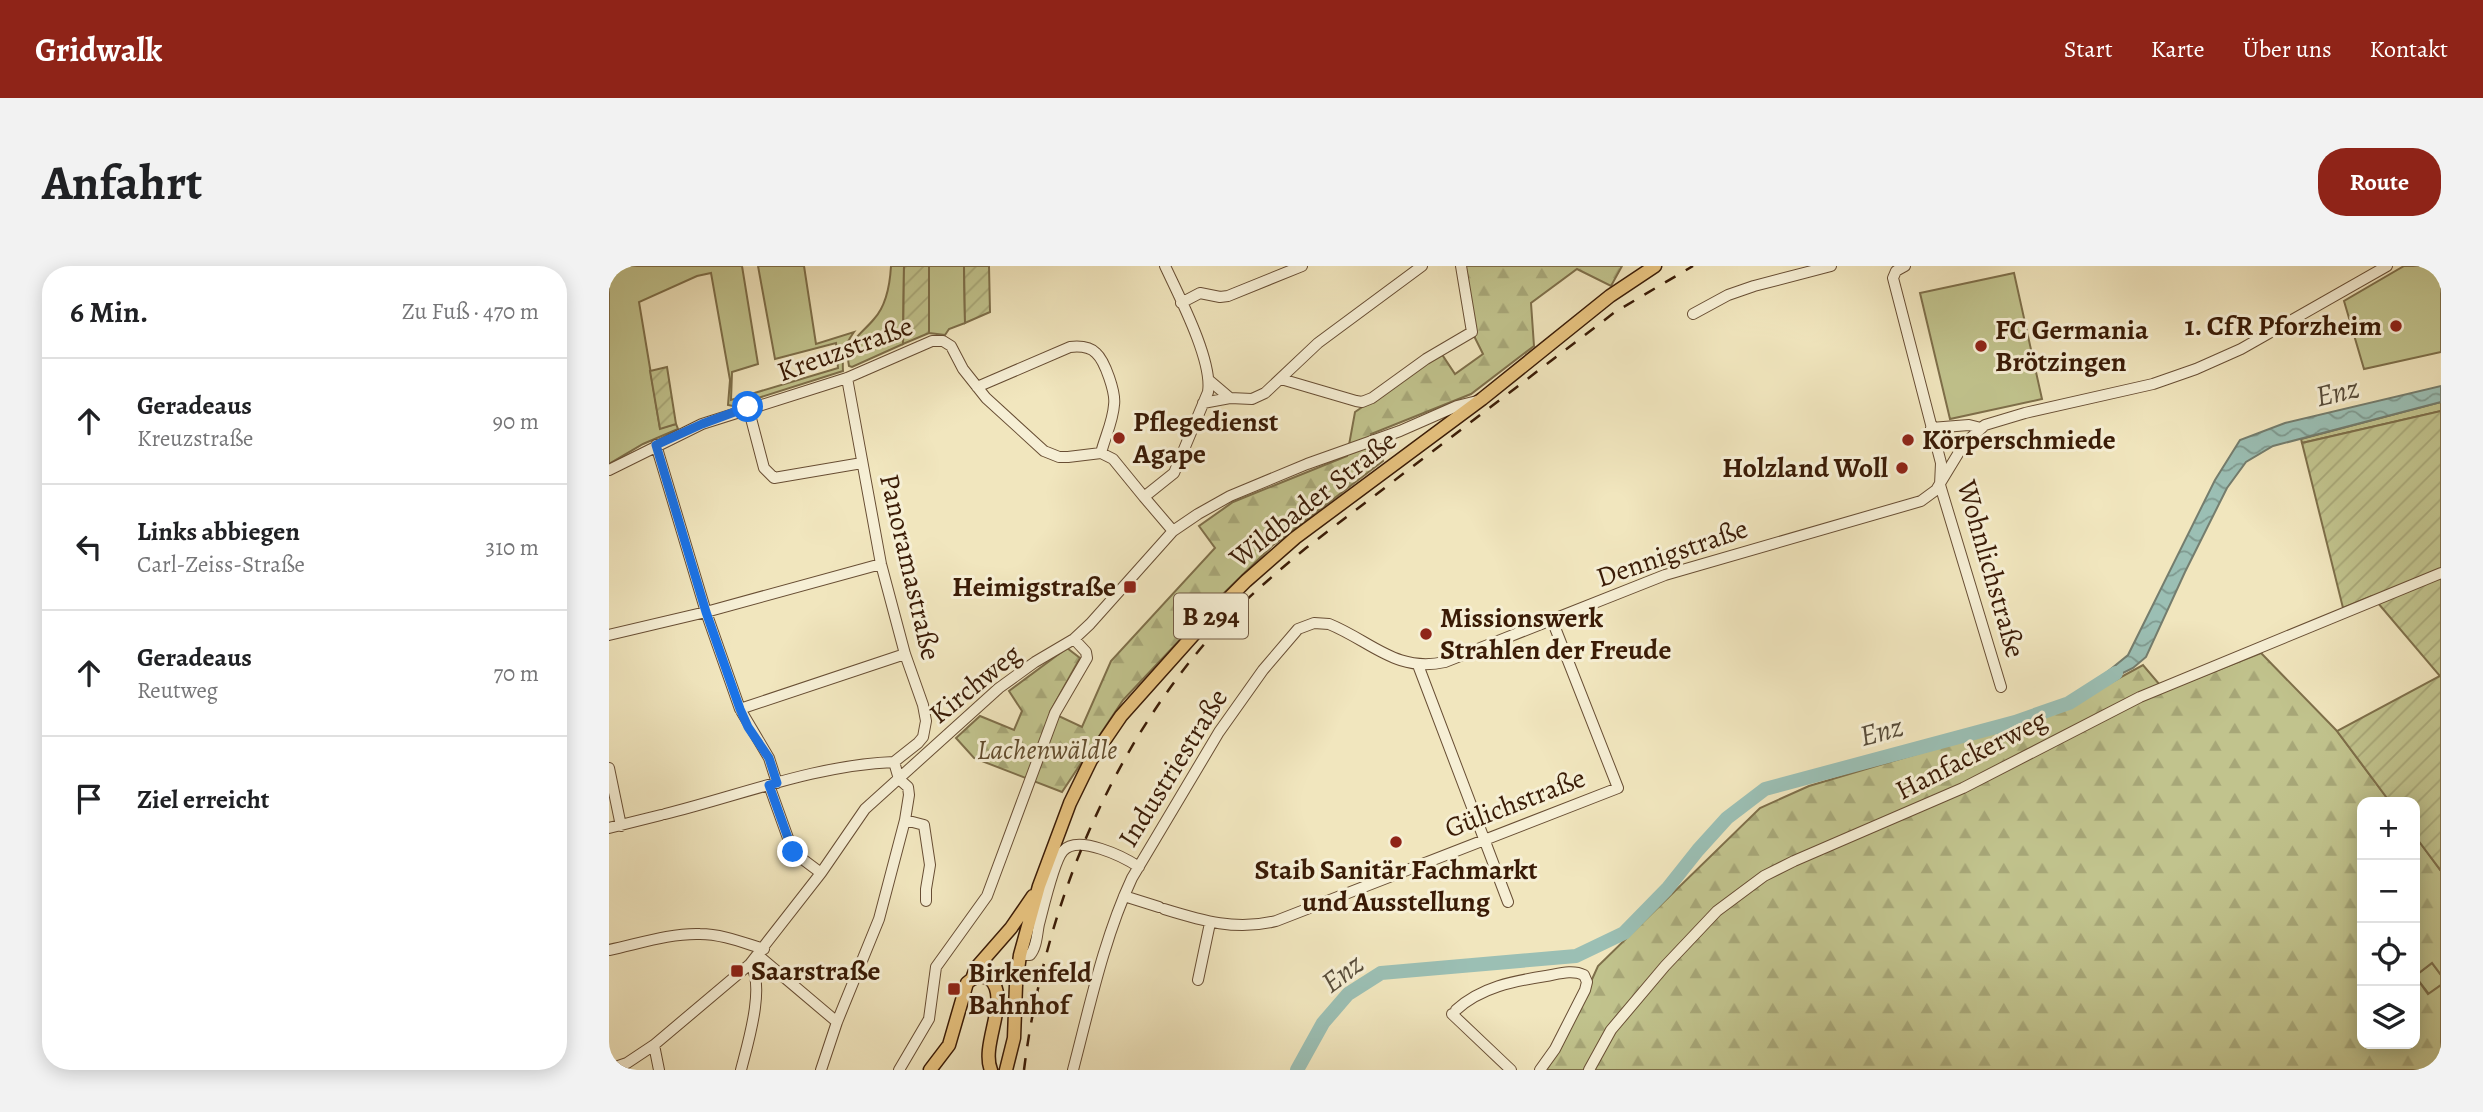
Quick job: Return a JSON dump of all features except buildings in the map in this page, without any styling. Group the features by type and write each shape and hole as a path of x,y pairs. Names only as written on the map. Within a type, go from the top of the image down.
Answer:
{"main road":[{"name":"Wildbader Straße","path":"1006,1070 1014,1038 1020,955 1038,891 1070,803 1091,760 1105,737 1137,697 1205,622 1272,557 1482,400 1610,296 1655,266"},
{"path":"930,1070 949,1045 963,993 977,968 1038,891"},
{"path":"972,979 979,976 989,978 997,989 989,1052 991,1070"}],"street":[{"path":"1165,266 1195,335 1210,381 1230,398"},
{"path":"1181,303 1199,293 1228,296 1302,266"},
{"path":"1203,403 1230,398 1241,400 1260,397 1318,343 1422,266"},
{"path":"1282,379 1356,401 1372,398 1426,359 1472,332 1461,266"},
{"path":"1693,314 1728,295 1831,266"},
{"name":"Wohnlichstraße","path":"1905,266 1896,271 1893,278 1941,463 1940,485 2001,687"},
{"path":"1940,485 1964,444 1980,428 2010,416 2144,386 2196,369 2241,349 2387,266"},
{"name":"Kreuzstraße","path":"609,470 702,424 847,377 932,341 943,341 951,346 963,369 978,387"},
{"path":"1101,453 1115,401 1103,364 1097,354 1088,348 1070,347 978,387 986,398 1044,451 1059,457 1101,453 1113,459 1173,531"},
{"name":"Panoramastraße","path":"847,377 881,564 926,721 923,737 902,758 894,762"},
{"path":"1144,497 1174,473 1210,381"},
{"name":"Kirchweg","path":"609,1069 627,1063 654,1045 750,964 821,873 865,809 999,688 1074,639 1173,531 1230,496 1457,406 1482,400"},
{"path":"748,407 764,468 774,478 862,463"},
{"path":"1431,418 1446,426"},
{"path":"1931,428 1969,425 1980,428"},
{"path":"656,445 706,612 740,709 748,727 769,758 773,784 793,852 821,873"},
{"name":"Dennigstraße","path":"1418,665 1445,662 1655,579 1714,559 1912,505 1940,485"},
{"path":"609,635 706,612 881,564"},
{"name":"Hanfackerweg","path":"1589,1070 1619,1020 1665,966 1717,911 1772,872 1963,788 2066,733 2151,692 2441,573"},
{"name":"Gülichstraße","path":"1124,896 1210,923 1260,925 1618,788 1552,620"},
{"name":"Industriestraße","path":"1073,1070 1106,944 1124,896 1231,713 1263,670 1298,629 1314,623 1329,624 1384,654 1418,665"},
{"path":"899,1070 929,1019 936,967 987,896 1055,713 1087,658 1086,652 1074,639"},
{"path":"740,709 905,654"},
{"path":"1418,665 1508,902"},
{"path":"609,828 818,772 894,762 899,779 908,787 905,820 879,919 837,1022 821,1070"},
{"path":"609,768 621,826"},
{"path":"905,820 924,825 930,865 926,901"},
{"path":"1020,955 1030,955 1034,950 1040,919 1059,858 1067,848 1079,845 1105,849 1139,867"},
{"path":"1198,980 1210,923"},
{"path":"609,950 675,936 701,934 731,939 761,953 837,1022"},
{"path":"741,1070 752,1028 756,991 754,968 750,964"},
{"path":"1511,1070 1454,1012 1475,996 1504,983 1572,972 1584,975 1585,990 1555,1049 1540,1070"},
{"path":"654,1045 659,1070"}],"green space":[{"path":"609,266 742,266 758,364 732,372 731,400 838,368 836,343 775,359 758,266 804,266 816,344 854,332 844,350 843,371 733,406 728,405 730,380 711,273 697,276 639,302 660,428 676,424 678,429 643,444 609,464"},
{"path":"891,266 904,266 903,344 849,366 851,345 885,301"},
{"path":"904,266 929,266 929,333 903,344"},
{"path":"929,266 964,266 965,323 949,329 945,335 929,333"},
{"path":"964,266 989,266 990,312 965,323"},
{"name":"Lachenwäldle","path":"1464,266 1622,266 1611,286 1577,269 1531,303 1534,346 1471,394 1371,434 1383,461 1272,546 1225,592 1123,700 1062,792 974,758 956,738 980,716 1014,730 1022,711 1009,691 1067,648 1080,658 1050,712 1082,727 1111,661 1215,548 1199,526 1233,502 1347,456 1355,412 1441,353 1455,374 1483,354 1475,338"},
{"name":"1. CfR Pforzheim","path":"2404,266 2441,266 2441,352 2364,369 2344,301"},
{"name":"FC Germania Brötzingen","path":"2014,273 2042,399 1950,419 1920,293"},
{"path":"667,367 676,424 660,429 650,371"},
{"path":"2441,402 2441,411 2302,443 2301,439"},
{"path":"2441,411 2441,871 2420,843 2420,797 2386,797 2337,731 2440,676 2372,596 2343,608 2302,443"},
{"path":"2261,653 2337,731 2386,797 2357,797 2357,1049 2420,1049 2420,983 2428,994 2441,985 2441,1070 1543,1070 1598,966 1760,808 1809,786 2021,723 2068,706 2143,665 2165,691"},
{"path":"2420,843 2441,871 2441,975 2432,963 2420,972"},
{"path":"2432,963 2441,975 2441,985 2429,994 2420,982 2420,972"}],"water":[{"path":"2441,386 2441,402 2273,446 2246,462 2227,488 2146,657 2133,668 2103,683 2101,677 2128,655 2215,480 2240,440 2285,423"}],"waterway":[{"name":"Enz","path":"1297,1070 1323,1023 1348,994 1381,973 1576,956 1624,933 1667,889 1727,818 1765,789 2015,722 2069,703 2116,673"}],"railway":[{"path":"1024,1070 1048,949 1066,889 1089,831 1116,775 1147,721 1183,670 1233,613 1306,548 1615,312 1693,266"}],"place":[{"name":"1. CfR Pforzheim","path":"2396,326"},
{"name":"FC Germania Brötzingen","path":"1981,346"},
{"name":"Pflegedienst Agape","path":"1119,438"},
{"name":"Körperschmiede","path":"1908,440"},
{"name":"Holzland Woll","path":"1902,468"},
{"name":"Heimigstraße","path":"1130,587"},
{"name":"Missionswerk Strahlen der Freude","path":"1426,634"},
{"name":"Staib Sanitär Fachmarkt und Ausstellung","path":"1396,842"},
{"name":"Saarstraße","path":"737,971"},
{"name":"Birkenfeld Bahnhof","path":"954,989"}],"route":[{"path":"748,407 656,445 706,612 740,709 748,727 769,758 777,783 769,785 793,852"}]}
